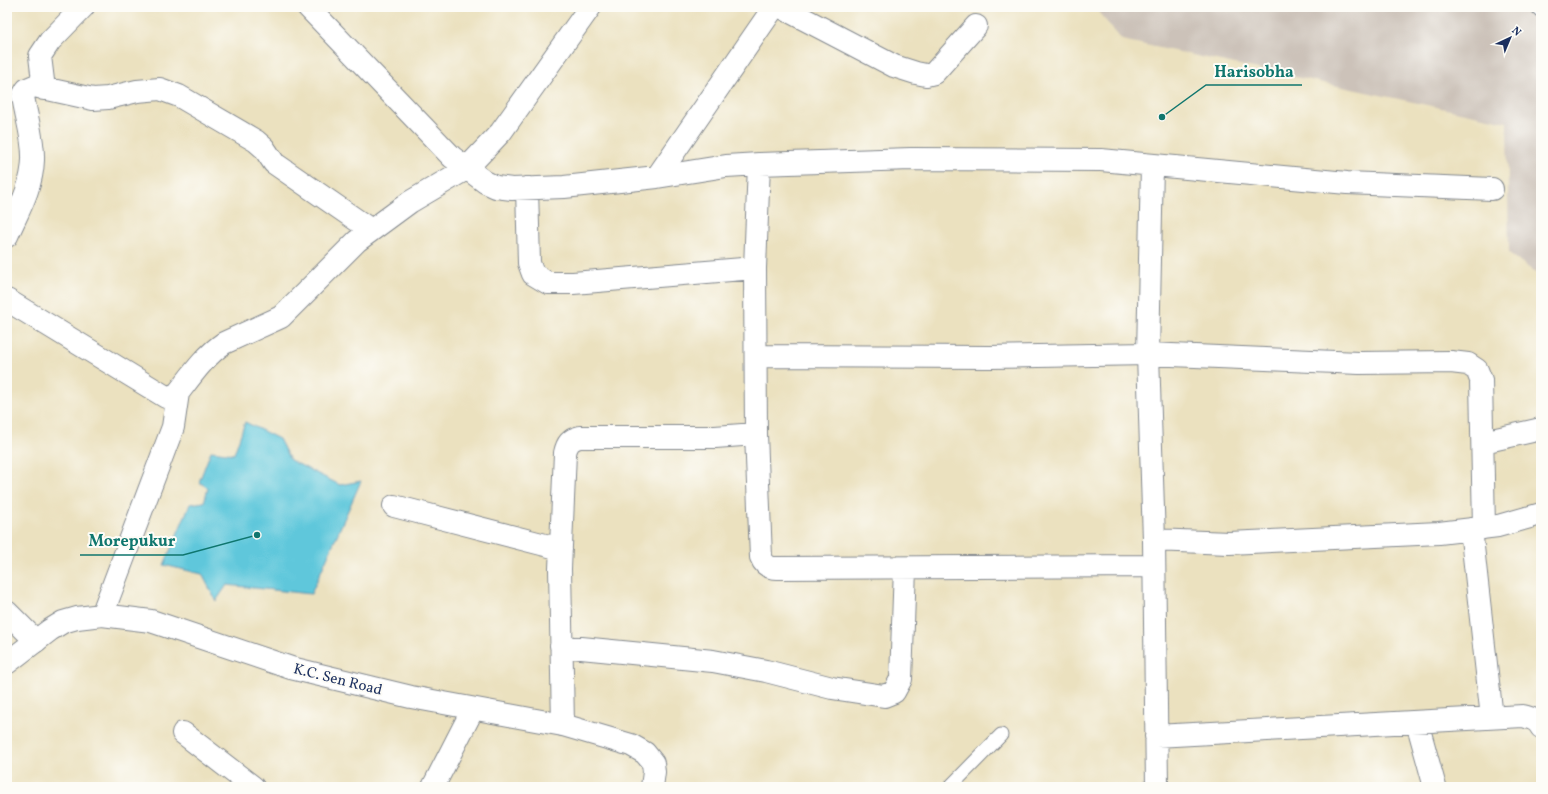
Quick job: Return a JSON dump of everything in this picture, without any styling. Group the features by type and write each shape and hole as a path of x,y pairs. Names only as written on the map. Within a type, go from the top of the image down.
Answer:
{"street":[{"path":"44,89 40,56 50,41 83,7"},
{"path":"308,7 452,157 485,182 496,187 564,187 657,177 726,166 911,159 1101,160 1347,183 1492,189"},
{"path":"7,300 166,397 170,397 178,393 208,354 224,343 281,317 326,271 371,230 410,202 466,169 501,132 590,7"},
{"path":"657,177 774,7"},
{"path":"781,7 894,66 926,75 934,74 976,26"},
{"path":"7,236 27,192 31,176 33,159 23,96 30,87 93,99 108,98 152,89 170,92 256,141 264,148 274,163 305,186 371,230"},
{"path":"759,164 755,268 756,434 761,557 763,563 767,566 777,568 1154,566"},
{"path":"1152,165 1148,354 1154,540 1157,787"},
{"path":"527,188 529,263 532,274 548,283 573,283 755,268"},
{"path":"756,356 990,357 1148,354 1358,363 1450,362 1468,364 1477,370 1481,380 1483,442 1478,528 1492,718"},
{"path":"102,615 173,427 178,393"},
{"path":"1483,442 1541,429"},
{"path":"563,725 561,549 564,453 567,444 574,438 715,437 756,434"},
{"path":"394,506 561,549"},
{"path":"1154,540 1229,543 1439,533 1517,521 1541,514"},
{"path":"561,646 713,661 766,671 832,688 884,696 894,692 901,679 905,568"},
{"path":"7,612 36,641"},
{"name":"K.C. Sen Road","path":"7,663 63,622 88,615 102,615 151,621 291,668 411,697 563,725 631,746 645,753 653,763 654,772 652,787"},
{"path":"433,787 473,709"},
{"path":"1156,736 1523,716 1532,718 1539,722 1541,727"},
{"path":"1417,722 1434,787"},
{"path":"183,733 253,787"}],"lane":[{"path":"1537,7 1541,11"},
{"path":"950,787 1002,735"}],"shaded area":[{"path":"1094,7 1541,7 1541,277 1509,253 1507,122 1122,40"}],"water":[{"path":"245,422 279,439 290,460 340,485 361,481 311,594 227,585 216,601 202,574 164,565 190,504 204,502 208,488 199,482 211,451 234,454"}],"place":[{"name":"Harisobha","path":"1162,117"},
{"name":"Morepukur","path":"257,535"}]}
